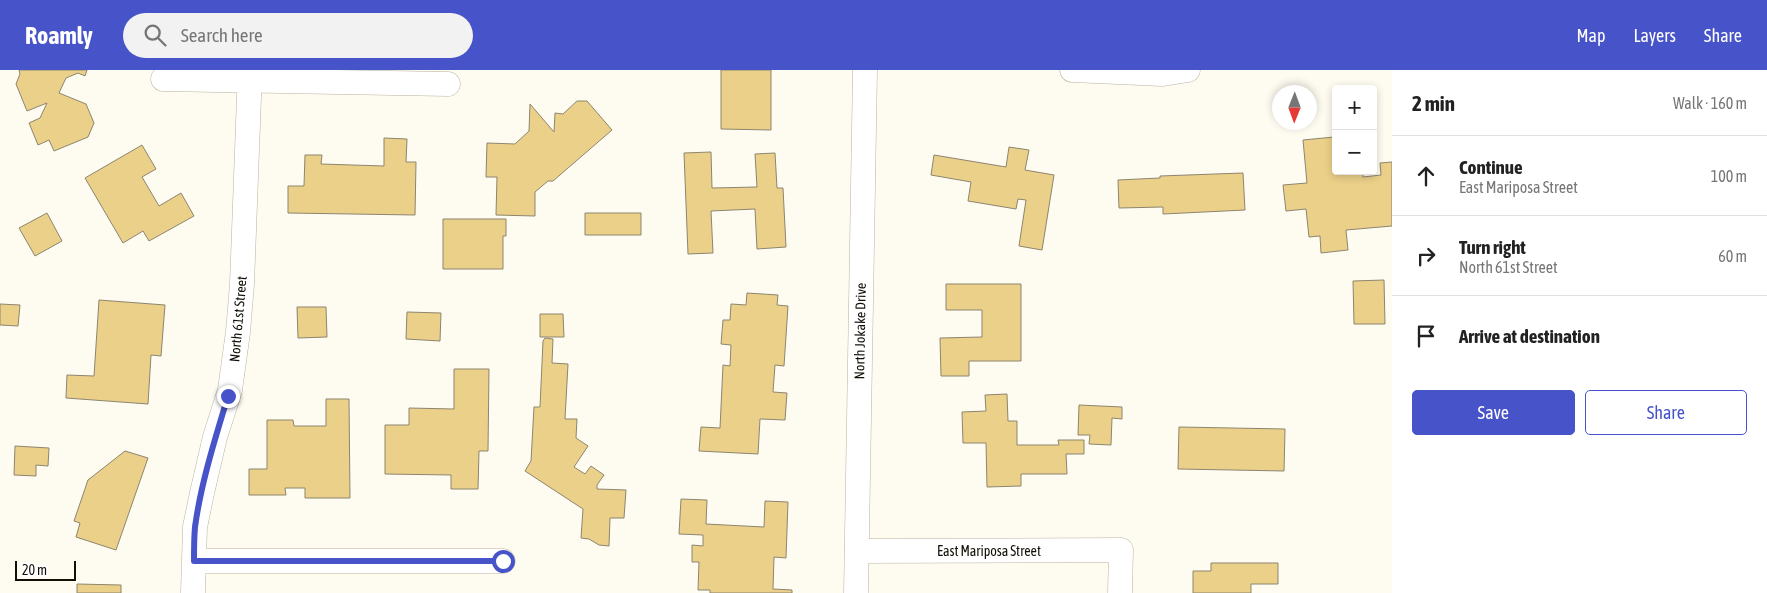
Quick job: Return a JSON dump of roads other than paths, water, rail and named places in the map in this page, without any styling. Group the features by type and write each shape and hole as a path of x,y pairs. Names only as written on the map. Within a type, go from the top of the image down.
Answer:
{"street":[{"name":"North Jokake Drive","path":"856,593 865,70"},
{"path":"1072,70 1163,74 1188,70"},
{"path":"162,79 250,75 448,84"},
{"name":"North 61st Street","path":"193,593 195,527 216,437 230,390 238,332 250,75"},
{"name":"East Mariposa Street","path":"857,551 1121,550 1120,593"},
{"path":"194,561 503,561"}]}
